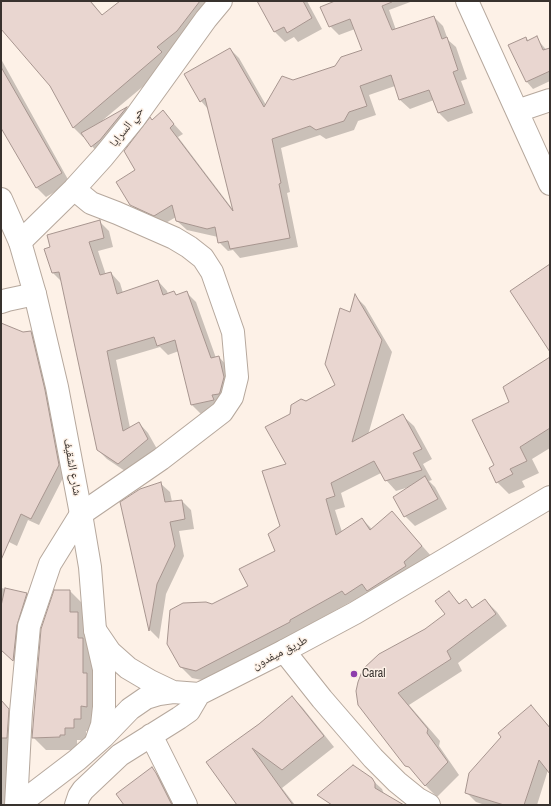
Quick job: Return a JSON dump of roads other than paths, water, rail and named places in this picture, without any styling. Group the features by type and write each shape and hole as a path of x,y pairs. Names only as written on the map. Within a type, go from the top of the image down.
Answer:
{"street":[{"path":"467,1 550,184"},
{"name":"حي السرايا","path":"20,242 74,189 103,157 134,118 219,2"},
{"path":"517,111 550,100"},
{"path":"17,805 21,712 29,626 50,564 81,514 161,459 222,412 232,397 237,377 234,332 212,272 203,258 174,238 91,203 74,189"},
{"name":"شارع الشقيف","path":"1,199 20,242 35,294 57,387 81,514 90,567 95,630 104,669 105,689 102,725 96,742"},
{"path":"1,302 35,294"},
{"name":"طريق ميفدون","path":"199,694 284,652 355,613 550,497"},
{"path":"95,630 110,652 128,668 173,692"},
{"path":"284,652 373,758 396,782 418,799 429,805"},
{"path":"17,805 77,760 130,709 146,698 173,692 199,694 189,711 120,755 94,778 79,796 76,805"},
{"path":"151,735 186,805"}],"place":[{"name":"Caral","path":"354,674"}]}
